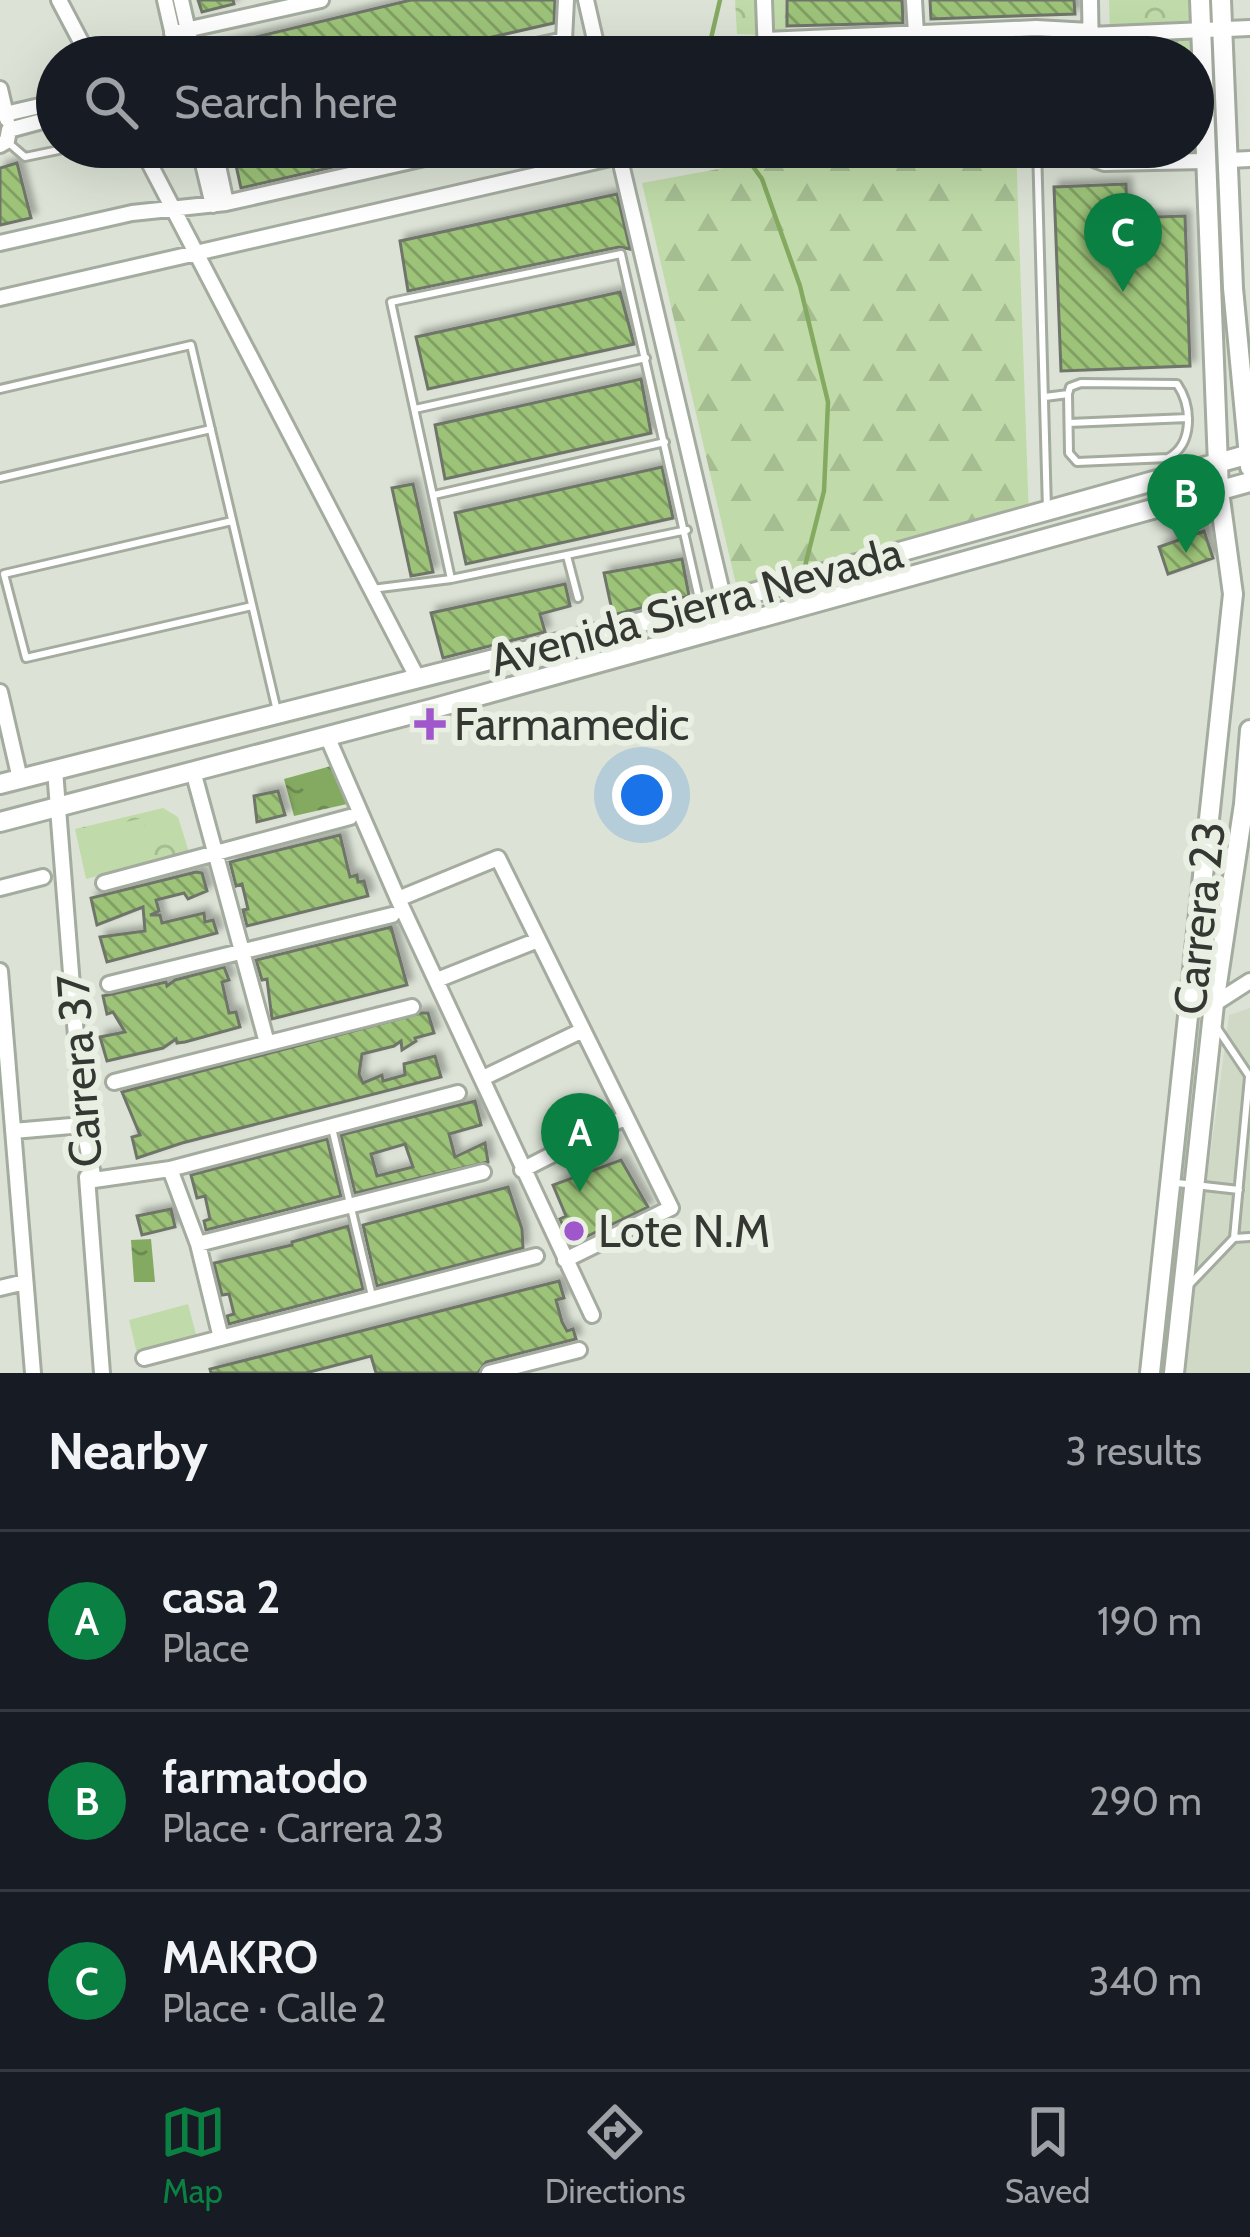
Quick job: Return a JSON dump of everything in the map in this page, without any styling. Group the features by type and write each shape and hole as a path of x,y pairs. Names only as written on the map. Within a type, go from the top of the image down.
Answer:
{"main road":[{"path":"1200,0 1213,36"},
{"path":"1212,31 1221,0"},
{"name":"Carrera 23","path":"1212,31 1212,36"},
{"path":"1214,46 1242,288 1250,467"},
{"name":"Carrera 23","path":"1150,1373 1233,594 1219,490 1206,168"},
{"name":"Avenida Sierra Nevada","path":"0,784 724,601 1249,454"},
{"name":"Avenida Sierra Nevada","path":"0,822 1250,482"},
{"name":"Carrera 23","path":"1174,1373 1213,1012 1247,809 1250,730"}],"street":[{"path":"59,0 78,36"},
{"path":"165,0 183,36"},
{"path":"180,36 181,0"},
{"path":"180,31 321,0"},
{"path":"564,36 566,0"},
{"path":"586,0 594,36"},
{"path":"764,0 765,36"},
{"path":"914,0 916,34"},
{"path":"1090,0 1091,36"},
{"path":"866,36 1036,28 1067,36"},
{"path":"1157,36 1250,28"},
{"path":"0,89 5,133"},
{"path":"5,133 36,115"},
{"path":"5,133 36,123"},
{"path":"1229,160 1250,159"},
{"path":"151,168 418,679"},
{"path":"206,168 219,204"},
{"path":"216,168 219,204"},
{"path":"0,243 132,212 219,204 379,168"},
{"path":"0,298 551,168"},
{"path":"622,168 724,601"},
{"path":"0,692 20,779"},
{"path":"327,736 592,1315"},
{"name":"Carrera 37","path":"55,770 83,1125 94,1180"},
{"path":"193,771 267,1043"},
{"path":"104,883 350,817"},
{"path":"398,899 498,858 671,1208 565,1260"},
{"path":"0,888 43,877"},
{"path":"110,984 392,915"},
{"path":"437,980 538,940"},
{"path":"0,970 5,1090 13,1131 32,1373"},
{"path":"1213,1012 1250,981"},
{"path":"114,1082 412,1007"},
{"path":"483,1078 583,1030"},
{"path":"94,1180 170,1169 458,1093"},
{"path":"522,1170 626,1117"},
{"path":"13,1131 83,1125"},
{"path":"170,1169 198,1244 221,1338"},
{"path":"198,1244 483,1172"},
{"name":"Carrera 37","path":"94,1180 88,1177 102,1373"},
{"path":"0,1191 18,1187"},
{"path":"144,1358 536,1256"},
{"path":"0,1288 25,1282"},
{"path":"489,1373 579,1350"}],"lane":[{"path":"5,133 25,157 36,155"},
{"path":"1038,168 1047,513"},
{"path":"452,579 391,302 622,254 701,607"},
{"path":"0,389 191,345 278,714"},
{"path":"415,409 646,358"},
{"path":"1081,383 1177,384 1188,418 1185,441 1175,455 1104,461 1073,460 1069,453 1068,394 1070,387 1081,383"},
{"path":"1045,397 1068,394"},
{"path":"1069,423 1188,418"},
{"path":"0,478 211,430"},
{"path":"434,495 664,442"},
{"path":"232,521 4,574 26,658 252,606"},
{"path":"370,589 452,579 687,530"},
{"path":"567,556 578,598"},
{"path":"1183,1292 1234,1238 1245,1168 1250,1077 1213,1012"},
{"path":"332,1125 372,1298"},
{"path":"1171,1182 1239,1190"},
{"path":"1234,1238 1250,1238"}],"shaded area":[{"path":"1250,1008 1250,1373 1181,1373 1229,1015"}],"green space":[{"path":"735,0 785,0 787,36 737,34"},
{"path":"1109,0 1194,0 1196,29 1110,31"},
{"path":"1052,34 1052,36 989,36"},
{"path":"724,168 1017,168 1029,518 739,597 642,183"},
{"path":"163,808 178,817 189,852 86,879 75,829"},
{"path":"143,818 152,852 97,866 87,831"},
{"path":"188,1304 198,1342 138,1358 129,1320"}],"water":[{"path":"331,766 347,804 294,816 284,779"},
{"path":"151,1239 155,1282 134,1282 131,1240"}],"building":[{"path":"198,0 233,0 234,4 202,12"},
{"path":"411,0 555,0 554,23 497,36 260,36"},
{"path":"787,0 902,0 903,23 787,26"},
{"path":"930,0 1074,0 1075,14 931,19"},
{"path":"17,163 31,218 0,225 0,168"},
{"path":"237,168 329,168 241,188"},
{"path":"1126,184 1127,218 1185,216 1190,366 1061,371 1054,187"},
{"path":"617,194 630,249 619,247 408,291 400,241"},
{"path":"620,292 634,344 428,389 416,337"},
{"path":"641,379 651,433 445,479 435,425"},
{"path":"662,467 673,518 466,564 455,513"},
{"path":"413,484 433,572 411,576 392,488"},
{"path":"1204,531 1213,558 1168,574 1159,547"},
{"path":"682,559 689,596 613,615 604,573"},
{"path":"565,584 570,606 540,614 545,632 443,658 431,613"},
{"path":"278,791 285,815 257,822 254,796"},
{"path":"340,835 350,877 357,875 358,882 364,881 368,896 247,926 242,884 236,886 230,862"},
{"path":"202,873 207,891 188,899 184,893 156,900 159,911 150,915 160,915 162,923 204,913 205,922 213,920 217,933 107,962 100,937 145,931 143,907 97,925 91,898"},
{"path":"391,927 407,985 272,1019 267,979 262,980 256,960"},
{"path":"224,967 229,980 222,982 229,1013 236,1012 240,1027 185,1042 176,1039 163,1048 107,1061 100,1037 125,1032 113,1012 107,1014 103,996 166,982 167,986"},
{"path":"428,1013 434,1033 415,1038 402,1050 401,1041 362,1054 359,1074 363,1083 382,1075 383,1081 405,1075 404,1064 435,1056 441,1077 137,1158 132,1137 140,1135 122,1092"},
{"path":"475,1101 481,1125 449,1134 455,1157 485,1143 488,1162 355,1193 341,1135","holes":["405,1144 413,1167 377,1176 371,1154"]},
{"path":"327,1139 341,1196 206,1230 204,1221 210,1219 205,1196 197,1198 191,1175"},
{"path":"621,1160 648,1207 571,1244 553,1185"},
{"path":"508,1187 523,1248 377,1286 363,1225"},
{"path":"171,1209 175,1227 142,1235 137,1216"},
{"path":"348,1226 363,1289 229,1324 227,1316 234,1314 229,1294 222,1295 214,1263"},
{"path":"559,1281 564,1298 556,1300 562,1322 567,1331 573,1329 576,1339 486,1362 478,1373 376,1373 371,1356 306,1373 211,1373 210,1369"}],"waterway":[{"path":"712,36 720,0"},
{"path":"754,168 800,286 828,402 824,491 803,574"}],"place":[{"name":"MAKRO","path":"1123,292"},
{"name":"farmatodo","path":"1186,553"},
{"name":"Farmamedic","path":"430,724"},
{"name":"casa 2","path":"580,1192"},
{"name":"Lote N.M","path":"574,1231"}]}
